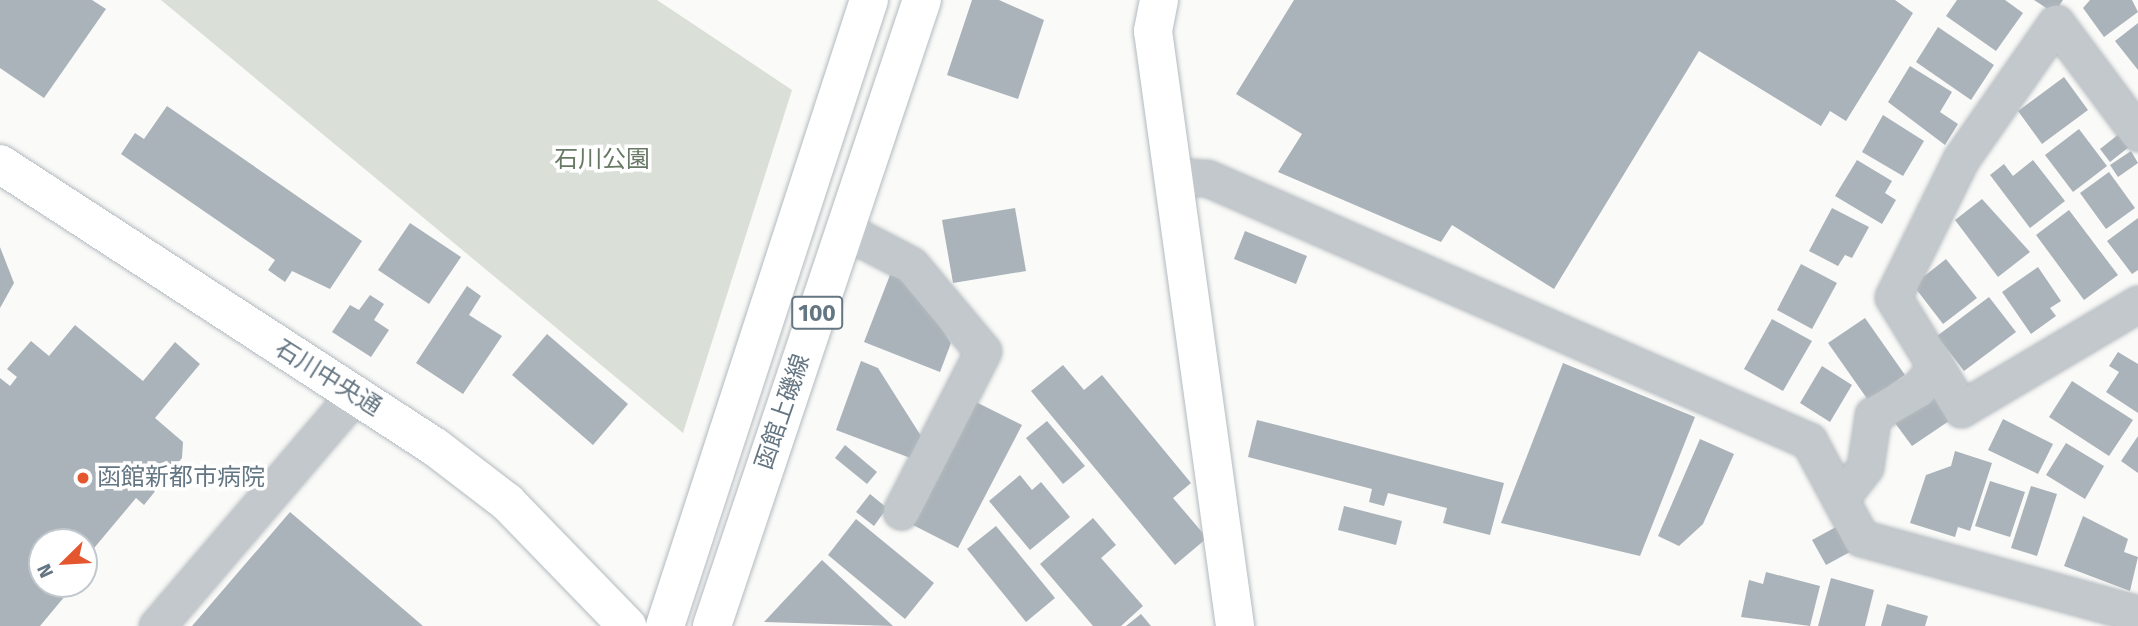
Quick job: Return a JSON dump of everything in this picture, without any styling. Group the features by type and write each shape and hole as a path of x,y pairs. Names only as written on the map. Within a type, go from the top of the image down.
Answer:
{"street":[{"name":"函館上磯線","path":"665,626 869,0"},
{"name":"函館上磯線","path":"712,626 922,0"},
{"path":"1159,0 1153,32 1236,626"},
{"path":"2138,133 2056,23 1961,159 1893,298 1961,409 2138,304"},
{"name":"石川中央通","path":"0,164 355,394 506,502 627,626"},
{"path":"1175,176 1207,178 1809,441 1861,538 2138,614"},
{"path":"846,231 911,265 983,351 901,510"},
{"path":"1840,499 1865,467 1872,415 1918,389 1936,367"},
{"path":"157,626 355,394"}],"green space":[{"name":"石川公園","path":"161,0 657,0 792,90 683,433"}],"building":[{"path":"0,0 92,0 106,9 44,98 0,68"},
{"path":"972,0 999,0 1044,20 1018,99 947,75"},
{"path":"1294,0 1895,0 1913,13 1846,121 1830,111 1821,126 1699,51 1554,289 1452,225 1441,242 1278,172 1302,134 1236,94"},
{"path":"1957,0 2005,0 2023,13 1996,51 1946,16"},
{"path":"2034,0 2063,0 2054,13"},
{"path":"2090,0 2132,0 2138,12 2104,37 2083,8"},
{"path":"2138,23 2138,70 2115,41"},
{"path":"1938,27 1994,65 1971,100 1916,62"},
{"path":"1910,66 1952,92 1940,112 1958,124 1945,145 1888,102"},
{"path":"2064,77 2088,110 2042,144 2018,111"},
{"path":"167,106 362,241 330,289 292,271 285,282 268,270 275,260 121,154 135,133 144,139"},
{"path":"1883,115 1924,141 1903,176 1862,152"},
{"path":"2079,129 2107,166 2073,192 2045,155"},
{"path":"2119,134 2129,147 2110,162 2100,149"},
{"path":"2131,151 2138,163 2118,177 2110,165"},
{"path":"1857,160 1892,181 1885,193 1896,200 1882,224 1835,196"},
{"path":"2033,160 2065,201 2030,228 1990,175 2004,164 2013,176"},
{"path":"2109,172 2135,208 2106,229 2080,193"},
{"path":"1982,199 2030,252 1998,277 1955,220"},
{"path":"1015,208 1026,271 953,283 942,220"},
{"path":"1832,208 1869,227 1852,258 1845,255 1838,266 1809,251"},
{"path":"2069,210 2118,275 2084,300 2036,235"},
{"path":"2138,218 2138,270 2132,274 2107,241"},
{"path":"410,223 461,257 429,304 378,270"},
{"path":"1245,231 1307,256 1296,284 1234,259"},
{"path":"0,247 14,283 0,308"},
{"path":"1946,259 1977,298 1943,324 1913,285"},
{"path":"1801,264 1837,283 1812,329 1777,310"},
{"path":"2038,267 2061,301 2050,308 2056,316 2031,334 2002,292"},
{"path":"890,275 911,283 951,343 940,372 864,342"},
{"path":"467,286 481,296 469,315 502,336 463,394 416,363"},
{"path":"370,295 384,304 374,320 389,330 371,357 332,332 350,305 359,310"},
{"path":"1989,297 2016,332 1964,371 1937,336"},
{"path":"1865,318 1905,375 1868,400 1828,343"},
{"path":"1772,319 1812,341 1783,391 1744,369"},
{"name":"函館新都市病院","path":"75,325 143,381 175,342 200,364 155,418 183,442 182,458 144,505 136,498 98,543 98,528 28,528 28,598 63,598 40,626 0,626 0,378 10,386 17,377 7,369 31,341 49,356"},
{"path":"547,334 628,404 593,445 512,375"},
{"path":"2118,352 2138,364 2138,413 2106,392 2119,372 2109,366"},
{"path":"861,361 878,368 921,436 913,459 836,430"},
{"path":"1563,363 1695,417 1640,556 1501,523"},
{"path":"1063,365 1084,390 1102,375 1191,483 1173,498 1207,538 1175,565 1031,391"},
{"path":"1822,366 1852,385 1830,422 1800,403"},
{"path":"2072,381 2133,420 2109,456 2049,417"},
{"path":"1933,397 1949,421 1912,446 1895,423"},
{"path":"976,402 1022,425 958,548 913,525"},
{"path":"2003,419 2053,444 2038,474 1988,450"},
{"path":"1257,420 1504,483 1490,535 1443,523 1447,508 1388,493 1384,506 1369,502 1372,489 1248,457"},
{"path":"1047,421 1085,466 1063,484 1026,438"},
{"path":"2138,436 2138,473 2121,461"},
{"path":"1700,439 1734,454 1703,524 1679,546 1658,536"},
{"path":"2066,443 2104,466 2085,499 2046,475"},
{"path":"845,445 877,472 867,484 835,458"},
{"path":"1955,451 1992,463 1970,531 1958,527 1955,537 1910,523 1926,475 1951,466"},
{"path":"1020,475 1032,490 1041,482 1070,517 1030,550 989,501"},
{"path":"1990,481 2025,492 2010,537 1975,526"},
{"path":"2031,486 2057,494 2037,556 2011,548"},
{"path":"870,494 887,508 874,526 856,512"},
{"path":"1344,506 1402,521 1396,545 1338,530"},
{"path":"290,512 423,626 192,626"},
{"path":"2083,516 2128,539 2124,552 2138,557 2130,591 2064,566"},
{"path":"1093,518 1116,545 1101,558 1143,606 1121,626 1093,626 1040,564"},
{"path":"856,519 934,583 905,619 828,555"},
{"path":"996,526 1055,598 1026,622 967,549"},
{"path":"1836,527 1850,552 1826,565 1812,540"},
{"path":"822,560 893,626 764,622"},
{"path":"1766,572 1820,586 1810,626 1741,617 1749,580 1763,584"},
{"path":"1831,578 1874,590 1865,626 1818,626"},
{"path":"1887,604 1928,616 1925,626 1881,626"},
{"path":"1141,614 1151,626 1126,626"}],"place":[{"name":"函館新都市病院","path":"83,478"}]}
